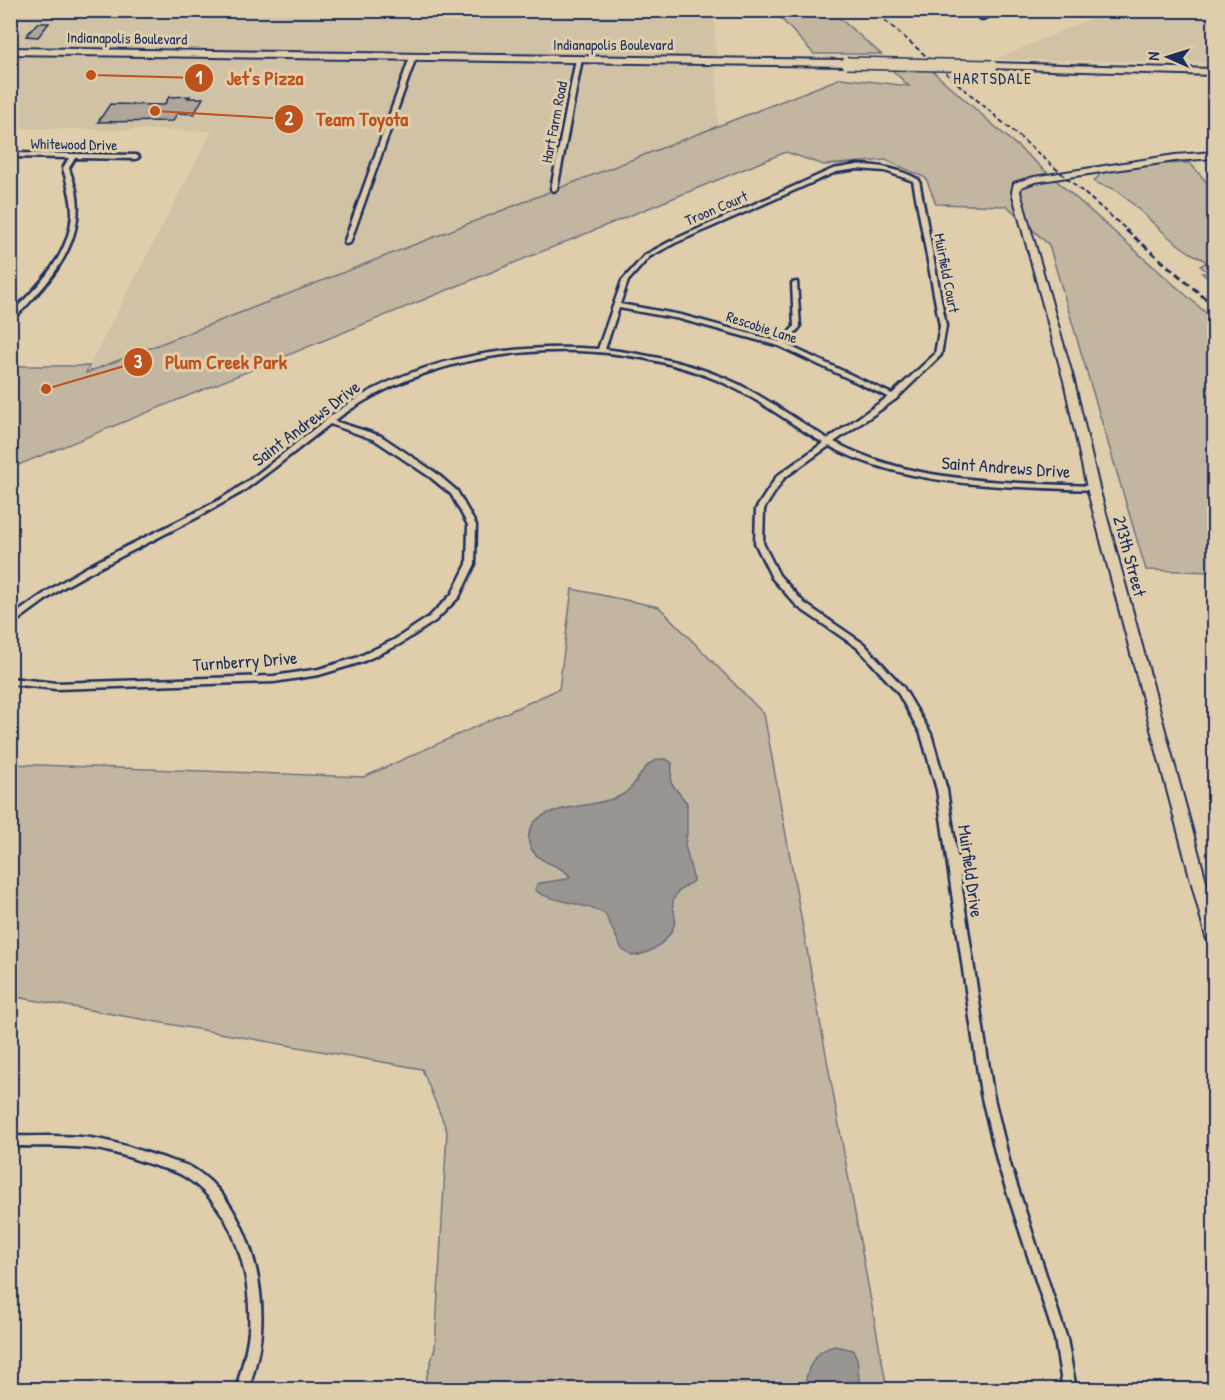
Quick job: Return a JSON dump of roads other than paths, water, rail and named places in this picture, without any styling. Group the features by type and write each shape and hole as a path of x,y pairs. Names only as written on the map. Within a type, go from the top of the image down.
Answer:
{"highway":[{"name":"Indianapolis Boulevard","path":"10,51 847,63 1215,72"}],"street":[{"path":"981,18 1001,10"},
{"path":"347,243 413,57"},
{"name":"Hart Farm Road","path":"554,189 579,59"},
{"name":"Whitewood Drive","path":"10,155 136,157"},
{"name":"213th Street","path":"1215,155 1175,158 1034,180 1017,184 1016,192 1069,381 1093,488 1215,937"},
{"path":"10,318 49,278 70,243 76,212 76,198 66,168 73,156"},
{"name":"Troon Court","path":"601,351 625,281 647,256 673,242 835,170 855,167 882,168 900,173"},
{"name":"Muirfield Court","path":"826,442 893,397 938,355 944,326 916,180 900,173"},
{"path":"781,345 797,327 795,283"},
{"name":"Rescobie Lane","path":"616,305 681,317 781,345 893,397"},
{"name":"Saint Andrews Drive","path":"10,623 62,586 115,555 191,518 244,488 290,455 328,421 360,399 387,385 449,363 525,351 601,351 678,365 743,389 826,442 883,465 942,478 1003,485 1093,488"},
{"name":"Turnberry Drive","path":"10,681 56,686 274,679 319,672 359,660 397,642 432,619 456,595 471,564 472,525 454,493 433,475 378,438 328,421"},
{"name":"Muirfield Drive","path":"826,442 781,476 760,509 759,543 775,576 801,605 861,646 900,689 926,735 942,790 987,1094 1004,1164 1061,1339 1071,1389"},
{"path":"10,1141 100,1145 129,1152 189,1173 215,1197 235,1225 245,1247 253,1279 256,1339 242,1389"}],"railway":[{"path":"873,10 1128,231"},
{"path":"1126,230 1214,306"}],"place":[{"name":"Jet's Pizza","path":"91,75"},
{"name":"Team Toyota","path":"155,111"},
{"name":"Plum Creek Park","path":"46,389"}],"district":[{"name":"HARTSDALE","path":"993,78"}]}
